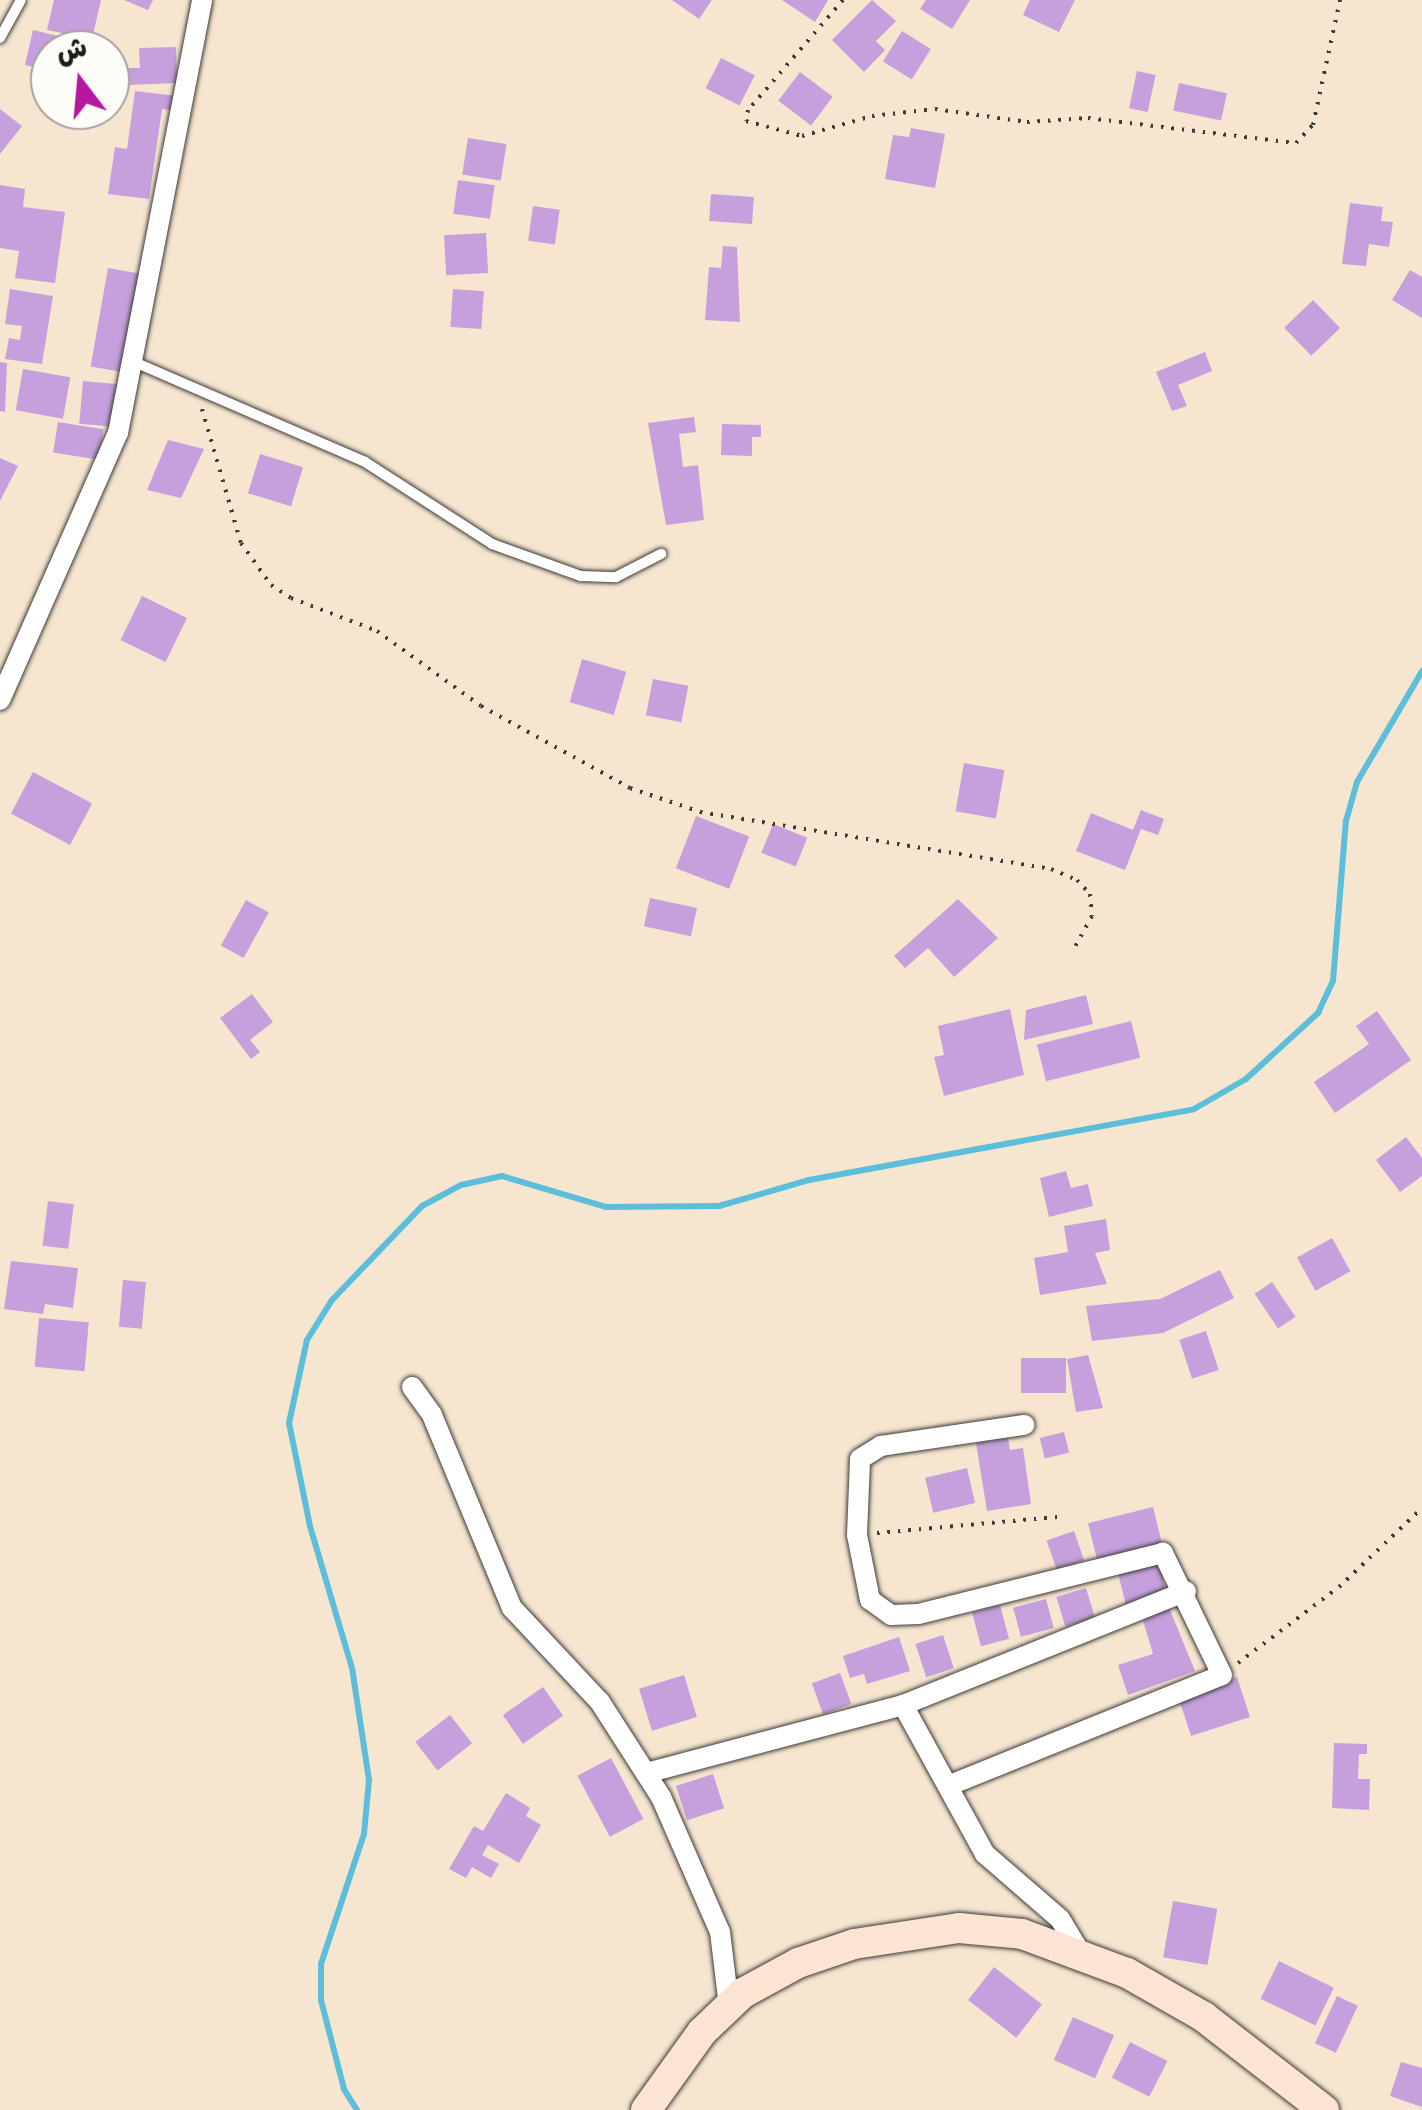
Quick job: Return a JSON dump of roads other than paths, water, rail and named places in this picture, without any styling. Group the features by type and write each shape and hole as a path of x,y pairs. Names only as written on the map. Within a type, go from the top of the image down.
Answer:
{"street":[{"path":"0,700 118,433 202,0"},
{"path":"412,1387 432,1415 512,1608 589,1688 646,1773 720,1932 729,2006"},
{"path":"950,1784 1222,1675 1169,1558 1157,1552 1026,1590 896,1616 879,1608 863,1588 856,1470 868,1452 1024,1425"},
{"path":"646,1773 903,1705 1186,1591"},
{"path":"903,1705 950,1784 985,1854 1060,1919 1081,1954"},
{"path":"646,2110 702,2032 729,2006 798,1962 904,1932 1022,1934 1081,1954 1204,2017 1324,2110"}],"lane":[{"path":"0,38 21,0"},
{"path":"132,361 364,462 474,538 581,576 616,576 662,554"}],"waterway":[{"path":"357,2110 344,2089 321,2000 321,1964 364,1834 369,1780 352,1668 310,1526 289,1423 307,1340 332,1300 422,1206 461,1185 502,1176 606,1207 719,1206 809,1180 1194,1109 1246,1079 1318,1013 1333,981 1346,821 1357,782 1422,671"}]}
